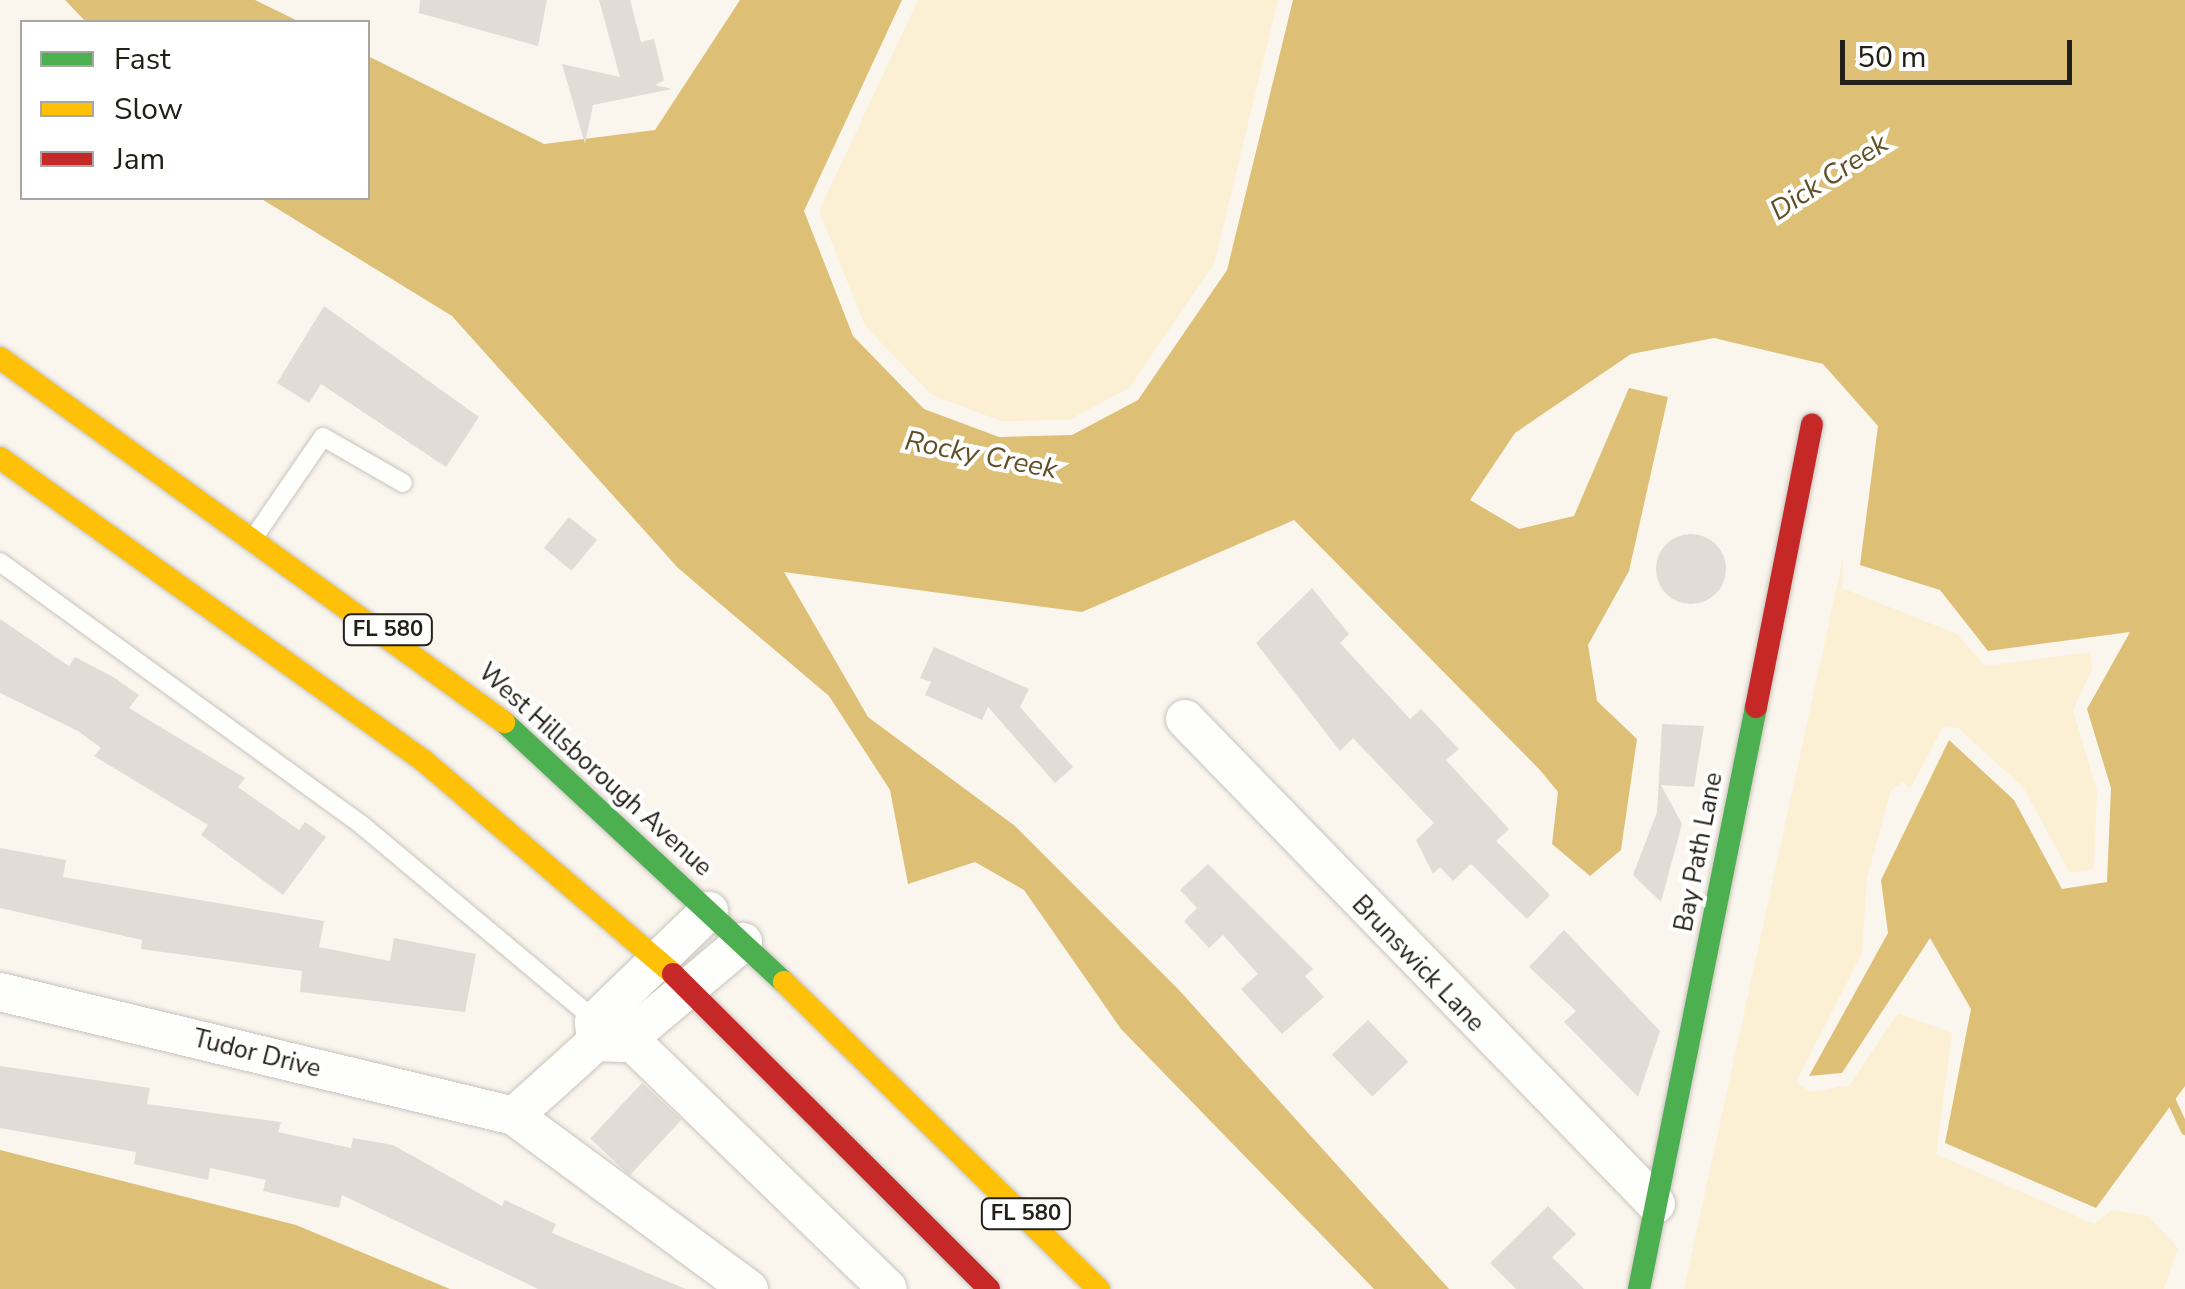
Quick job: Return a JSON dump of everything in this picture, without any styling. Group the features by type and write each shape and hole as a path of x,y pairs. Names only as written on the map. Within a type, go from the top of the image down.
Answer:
{"main road":[{"name":"West Hillsborough Avenue","path":"0,358 257,534 476,697 743,942 1099,1289"},
{"name":"Bay Path Lane","path":"1639,1289 1812,425"},
{"name":"FL 580","path":"0,458 424,761 690,989 989,1289"}],"street":[{"name":"Brunswick Lane","path":"1185,719 1656,1204"},
{"path":"607,1034 657,960 710,911"},
{"path":"514,1116 607,1034 690,989 743,942"},
{"name":"Tudor Drive","path":"0,992 514,1116 750,1289"},
{"path":"607,1034 888,1289"}],"lane":[{"path":"257,534 323,438 404,483"},
{"path":"0,562 363,826 607,1034"}],"shaded area":[{"path":"918,0 1278,0 1214,264 1129,388 1069,420 1001,421 932,395 865,326 819,211"},
{"path":"1843,558 1842,588 1957,634 1985,666 2090,652 2092,670 2073,710 2097,791 2094,869 2070,873 2023,787 1958,728 1943,727 1910,789 1903,782 1891,790 1867,878 1862,953 1796,1082 1810,1092 1850,1085 1898,1013 1952,1033 1936,1154 2094,1224 2112,1210 2148,1216 2178,1248 2164,1289 1684,1289"}],"water":[{"path":"65,0 255,0 296,20 84,20"},
{"name":"Rocky Creek","path":"740,0 902,0 804,211 853,336 924,409 999,437 1072,435 1138,400 1227,270 1293,0 2185,0 2185,1086 2096,1208 1945,1143 1971,1009 1930,938 1842,1073 1809,1076 1888,933 1881,880 1949,740 2014,800 2062,889 2107,882 2111,788 2087,709 2130,632 1988,651 1940,590 1860,565 1878,426 1823,364 1714,338 1631,354 1515,433 1470,500 1519,529 1574,516 1629,388 1668,397 1629,571 1588,645 1597,701 1637,739 1621,850 1590,876 1552,844 1558,792 1540,770 1294,520 1082,612 784,572 868,717 1015,826 1179,990 1449,1289 1374,1289 1121,1029 1024,890 975,862 908,884 890,790 829,696 678,568 452,316 263,200 370,200 370,57 544,144 655,130"},
{"path":"0,1150 296,1225 450,1289 0,1289"}],"building":[{"path":"420,0 547,0 538,46 419,13"},
{"path":"599,0 630,0 641,42 654,39 664,80 655,85 672,89 593,105 585,144 562,64 620,77"},
{"path":"324,306 479,417 446,467 321,384 309,403 277,383"},
{"path":"569,517 597,540 572,571 544,548"},
{"path":"1691,534 1715,545 1726,569 1715,593 1691,604 1667,593 1656,569 1667,545"},
{"path":"1312,588 1349,634 1340,643 1410,719 1421,709 1459,749 1446,760 1509,829 1496,841 1550,895 1527,919 1471,864 1453,881 1440,867 1433,874 1416,840 1434,823 1353,738 1340,751 1256,643"},
{"path":"0,619 69,666 75,657 115,678 139,695 129,708 245,778 238,787 299,830 305,822 326,837 283,895 201,835 208,825 94,756 101,748 78,731 0,693"},
{"path":"934,647 1029,689 1020,707 1073,767 1055,783 988,707 982,720 925,695 931,682 920,678"},
{"path":"1662,724 1704,726 1694,787 1661,785 1682,824 1661,902 1633,875 1657,812"},
{"path":"0,848 66,860 63,877 324,921 319,947 390,961 394,938 476,954 465,1012 300,992 302,971 141,949 142,940 0,908"},
{"path":"1208,864 1313,969 1305,976 1324,997 1282,1034 1241,989 1258,974 1223,935 1209,948 1184,921 1197,908 1180,890"},
{"path":"1564,930 1660,1031 1638,1097 1564,1022 1576,1011 1529,967"},
{"path":"1368,1020 1408,1062 1372,1096 1332,1055"},
{"path":"0,1066 150,1088 147,1104 281,1122 278,1132 351,1148 353,1138 393,1145 502,1206 505,1200 556,1224 552,1233 686,1289 538,1289 342,1195 339,1208 263,1191 266,1180 210,1168 208,1180 134,1164 136,1152 0,1128"},
{"path":"642,1083 681,1120 630,1175 590,1139"},
{"path":"1548,1206 1576,1234 1552,1257 1584,1289 1516,1289 1490,1263"}],"waterway":[{"name":"Dick Creek","path":"2168,1094 2185,1130"}],"traffic: fast":[{"path":"1639,1289 1756,707"},
{"path":"504,722 784,982"}],"traffic: slow":[{"path":"0,358 504,722"},
{"path":"0,458 424,761 673,974"},
{"path":"784,982 1099,1289"}],"traffic: jam":[{"path":"1756,707 1812,425"},
{"path":"673,974 989,1289"}]}
